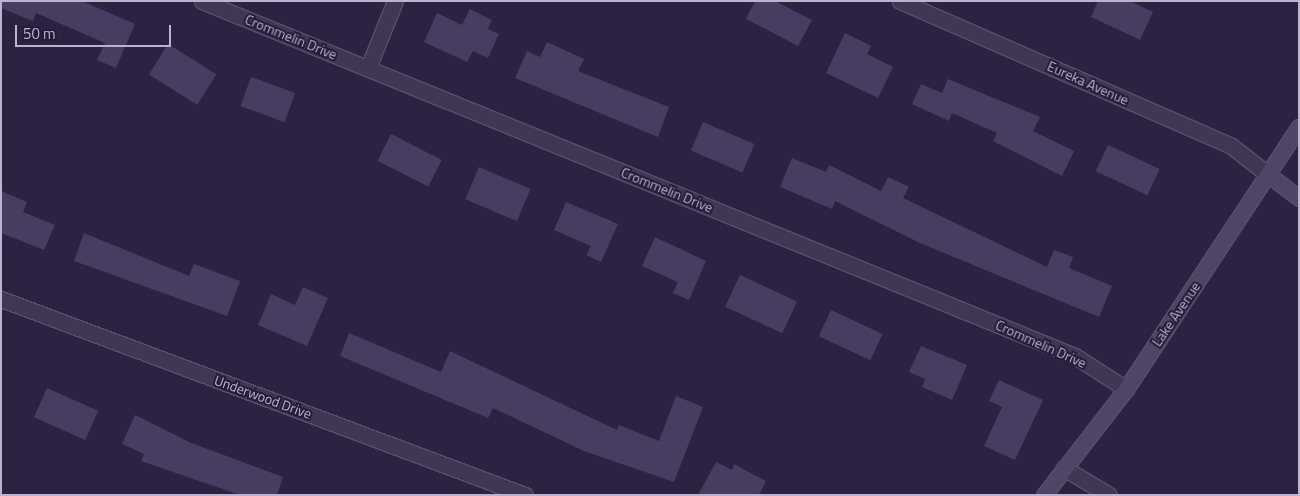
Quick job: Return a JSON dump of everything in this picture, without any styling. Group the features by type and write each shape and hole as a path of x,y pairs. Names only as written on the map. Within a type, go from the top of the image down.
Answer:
{"main road":[{"name":"Lake Avenue","path":"1044,495 1126,389 1270,176 1299,127"},
{"path":"1270,176 1299,198"}],"street":[{"name":"Crommelin Drive","path":"202,1 1075,356 1126,389"},
{"path":"368,68 395,1"},
{"name":"Eureka Avenue","path":"900,1 1230,145 1270,176"},
{"name":"Underwood Drive","path":"1,299 525,495"},
{"path":"1064,468 1109,495"}],"building":[{"path":"1,1 82,1 135,24 116,68 97,60 105,43 36,13 33,21 1,8"},
{"path":"755,1 775,1 812,20 798,46 746,19"},
{"path":"1098,1 1130,1 1153,12 1140,40 1091,17"},
{"path":"470,9 492,20 488,29 499,34 488,58 473,51 467,62 424,42 437,13 462,25"},
{"path":"845,33 871,46 867,54 893,67 878,98 826,73"},
{"path":"547,42 584,59 578,71 669,107 658,137 515,78 527,51 540,57"},
{"path":"168,44 216,74 197,105 149,75"},
{"path":"251,77 295,93 285,122 240,106"},
{"path":"948,79 1040,117 1033,131 1074,151 1062,176 993,141 997,133 952,113 949,121 912,104 921,84 942,93"},
{"path":"703,122 755,144 742,172 691,151"},
{"path":"391,134 442,160 428,187 377,161"},
{"path":"1108,145 1160,169 1147,195 1096,171"},
{"path":"792,158 826,172 829,165 881,191 888,177 909,187 903,198 1047,267 1054,250 1073,257 1069,268 1112,286 1099,317 920,243 835,201 832,209 780,187"},
{"path":"479,167 531,189 517,221 465,199"},
{"path":"1,191 27,202 23,212 55,225 44,250 1,233"},
{"path":"566,202 618,224 601,262 586,255 591,246 554,230"},
{"path":"84,233 189,276 194,264 240,281 227,316 74,261"},
{"path":"655,237 706,261 689,300 673,293 678,282 642,266"},
{"path":"740,275 797,302 782,333 725,307"},
{"path":"303,287 328,298 307,346 258,325 271,294 295,305"},
{"path":"831,310 883,334 870,360 819,336"},
{"path":"349,333 441,372 450,351 617,430 619,425 659,441 676,396 703,407 674,482 584,451 493,408 488,418 340,356"},
{"path":"921,346 967,365 952,400 922,387 925,379 909,372"},
{"path":"999,380 1043,400 1015,460 984,446 1002,407 989,401"},
{"path":"47,388 98,411 85,440 34,417"},
{"path":"135,415 189,442 283,477 277,495 240,495 141,461 144,454 122,444"},
{"path":"716,462 732,470 734,464 766,481 759,495 698,495"}]}
